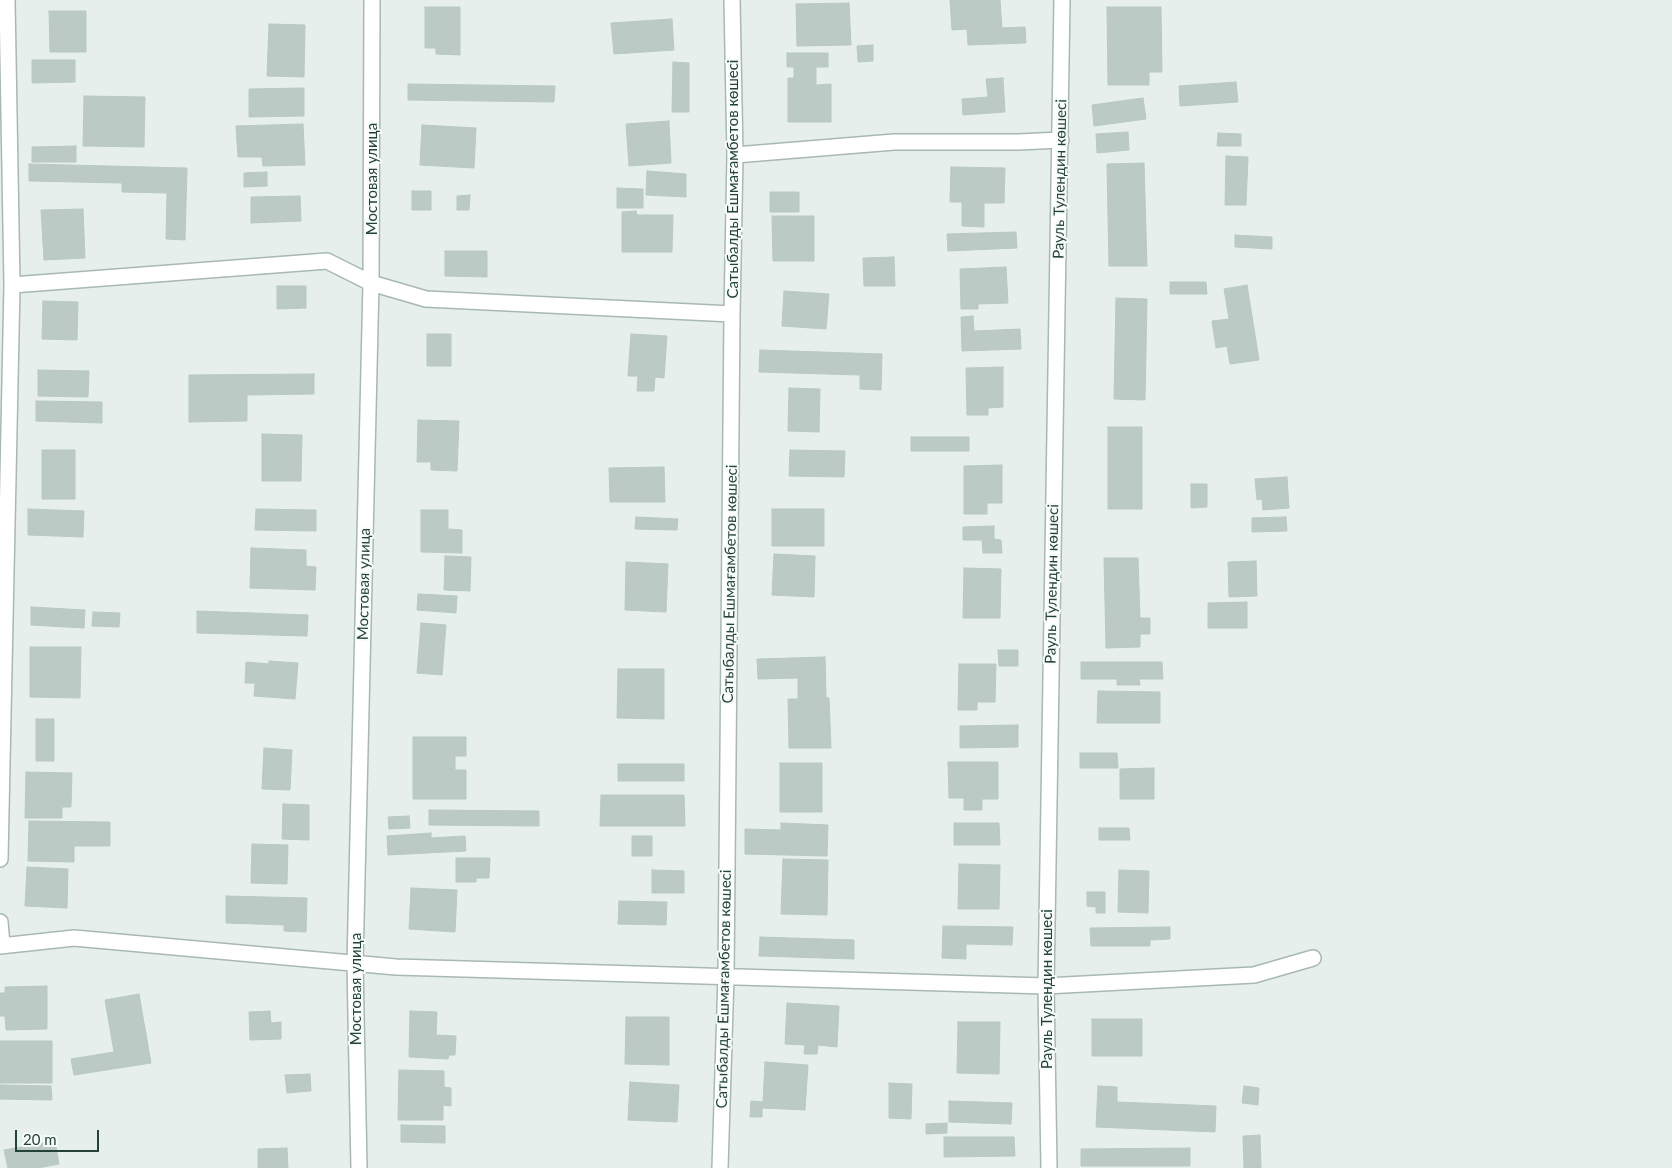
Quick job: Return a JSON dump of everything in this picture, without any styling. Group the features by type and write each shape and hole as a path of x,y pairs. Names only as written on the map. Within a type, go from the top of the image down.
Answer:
{"street":[{"path":"0,858 6,303 12,285 7,0"},
{"name":"Мостовая улица","path":"359,1168 355,963 372,283 372,0"},
{"name":"Сатыбалды Ешмағамбетов көшесі","path":"720,1168 726,976 735,156 732,0"},
{"name":"Рауль Тулендин көшесі","path":"1049,1168 1046,986 1062,0"},
{"path":"735,156 894,142 1061,140"},
{"path":"12,285 327,261 372,283 426,298 732,314"},
{"path":"0,922 1,946 74,938 396,967 1046,986 1254,975 1313,958"}],"building":[{"path":"950,0 1000,0 1002,28 1025,27 1026,43 968,45 967,29 952,30"},
{"path":"849,3 851,45 797,46 796,4"},
{"path":"425,7 460,7 460,55 436,54 436,48 425,48"},
{"path":"1107,7 1161,7 1162,72 1149,72 1149,85 1108,85"},
{"path":"49,11 86,11 86,52 50,52"},
{"path":"672,19 674,50 614,54 611,23"},
{"path":"269,24 305,25 304,77 267,76"},
{"path":"873,45 873,61 858,62 857,46"},
{"path":"787,53 828,53 828,67 816,67 816,85 831,84 831,122 788,122 788,78 794,78 794,67 787,67"},
{"path":"32,60 75,60 75,82 32,83"},
{"path":"673,62 689,63 689,112 672,112"},
{"path":"1003,78 1005,112 963,115 962,99 988,97 986,79"},
{"path":"1236,82 1238,102 1180,106 1179,86"},
{"path":"408,84 555,86 554,102 408,100"},
{"path":"304,88 304,116 249,117 249,89"},
{"path":"84,96 145,97 144,147 83,146"},
{"path":"1143,98 1146,119 1094,126 1092,105"},
{"path":"669,121 671,163 629,166 626,124"},
{"path":"303,124 305,165 263,166 262,157 238,157 236,126"},
{"path":"422,125 476,128 474,168 420,165"},
{"path":"1128,132 1129,150 1097,153 1096,134"},
{"path":"1218,133 1241,134 1241,146 1217,146"},
{"path":"76,146 76,162 32,162 32,147"},
{"path":"1226,156 1248,157 1246,205 1225,205"},
{"path":"1144,163 1147,266 1109,266 1107,164"},
{"path":"29,164 187,168 185,240 166,239 167,193 122,192 122,183 29,181"},
{"path":"951,167 1005,168 1004,203 984,203 984,227 962,226 962,202 950,202"},
{"path":"647,171 686,174 686,197 646,195"},
{"path":"267,172 267,186 244,187 244,173"},
{"path":"617,188 643,189 643,208 617,208"},
{"path":"412,191 431,191 431,210 412,210"},
{"path":"770,192 799,192 799,212 770,212"},
{"path":"470,195 469,210 457,210 457,196"},
{"path":"300,196 301,221 251,223 251,197"},
{"path":"83,209 85,258 44,260 41,210"},
{"path":"636,211 637,215 673,215 672,252 622,252 622,212"},
{"path":"772,216 814,216 814,261 773,261"},
{"path":"1016,232 1017,248 948,251 947,234"},
{"path":"1235,235 1272,237 1272,249 1235,247"},
{"path":"445,251 487,251 487,277 445,276"},
{"path":"894,257 895,286 864,286 863,258"},
{"path":"1006,267 1008,303 978,304 978,309 961,309 960,269"},
{"path":"1170,282 1206,282 1207,294 1170,294"},
{"path":"1247,285 1259,360 1230,364 1227,346 1216,348 1212,321 1229,319 1224,289"},
{"path":"277,286 306,286 306,308 277,309"},
{"path":"784,291 829,294 826,329 782,326"},
{"path":"1116,298 1147,299 1145,400 1114,399"},
{"path":"43,301 78,302 77,340 42,339"},
{"path":"973,316 974,331 1020,329 1021,349 962,351 961,317"},
{"path":"427,334 451,334 451,366 427,366"},
{"path":"631,334 667,336 664,378 655,377 654,391 637,391 638,376 628,376"},
{"path":"760,350 882,354 881,390 860,389 860,375 759,372"},
{"path":"1003,367 1003,407 988,408 988,415 967,415 966,368"},
{"path":"38,370 89,371 88,397 38,396"},
{"path":"314,374 314,394 247,395 247,421 189,422 189,375"},
{"path":"789,388 820,389 819,432 788,431"},
{"path":"36,401 102,402 102,423 36,421"},
{"path":"418,420 459,421 457,471 431,470 431,462 417,462"},
{"path":"1108,427 1142,427 1142,509 1108,509"},
{"path":"262,434 302,435 301,481 262,481"},
{"path":"911,437 969,437 969,451 911,451"},
{"path":"42,450 75,450 75,499 42,499"},
{"path":"790,450 845,451 844,477 789,476"},
{"path":"1002,465 1002,503 987,503 987,514 964,514 964,466"},
{"path":"664,467 665,502 610,502 609,468"},
{"path":"1287,477 1289,508 1263,510 1262,499 1257,500 1255,479"},
{"path":"1191,484 1207,484 1207,507 1191,508"},
{"path":"28,509 84,511 83,537 28,535"},
{"path":"256,509 316,510 316,531 255,530"},
{"path":"772,509 824,509 824,546 772,546"},
{"path":"421,510 448,510 448,529 462,530 462,553 421,552"},
{"path":"636,517 678,519 677,530 635,529"},
{"path":"1286,517 1287,531 1252,532 1252,518"},
{"path":"994,526 994,539 1001,540 1002,553 983,553 982,540 963,540 963,527"},
{"path":"251,548 306,550 306,566 316,567 315,590 250,588"},
{"path":"774,554 815,556 814,597 772,595"},
{"path":"445,556 471,557 470,591 444,590"},
{"path":"1104,558 1138,558 1140,618 1150,618 1150,634 1140,634 1140,647 1106,648"},
{"path":"1256,561 1257,596 1229,597 1228,562"},
{"path":"626,562 668,564 666,612 625,610"},
{"path":"964,568 1001,569 1000,618 963,618"},
{"path":"418,594 457,596 456,613 417,610"},
{"path":"1247,602 1247,628 1208,628 1208,603"},
{"path":"31,607 85,610 84,628 31,625"},
{"path":"197,611 308,615 307,636 197,633"},
{"path":"93,612 120,613 119,627 92,626"},
{"path":"421,623 446,625 442,675 417,673"},
{"path":"30,647 81,647 80,698 30,697"},
{"path":"998,650 1018,650 1018,666 999,666"},
{"path":"825,657 826,698 829,698 831,748 789,748 788,699 798,699 798,678 758,679 757,659"},
{"path":"269,661 298,663 295,699 254,696 255,683 245,683 246,662 269,664"},
{"path":"1081,662 1162,662 1163,679 1139,679 1140,685 1117,685 1117,679 1081,679"},
{"path":"959,664 996,664 995,702 977,702 977,710 958,710"},
{"path":"618,669 664,669 664,719 617,718"},
{"path":"1098,691 1160,692 1160,723 1097,723"},
{"path":"36,719 54,719 54,761 36,761"},
{"path":"1018,725 1018,747 960,748 960,726"},
{"path":"413,737 466,737 466,756 455,756 455,770 466,770 466,799 413,799"},
{"path":"264,748 292,750 290,790 262,789"},
{"path":"1080,753 1117,753 1118,768 1080,768"},
{"path":"948,762 998,762 998,799 982,799 982,810 964,810 964,798 949,798"},
{"path":"780,763 822,763 822,812 780,812"},
{"path":"618,764 684,764 684,781 618,781"},
{"path":"1154,768 1154,799 1120,799 1120,769"},
{"path":"26,772 72,773 71,807 62,807 62,818 25,818"},
{"path":"601,795 684,795 685,826 600,826"},
{"path":"283,804 309,805 309,840 282,839"},
{"path":"429,810 539,811 539,826 429,825"},
{"path":"409,816 410,828 389,829 388,817"},
{"path":"29,821 110,822 110,846 74,846 74,862 28,861"},
{"path":"781,823 828,825 827,856 745,854 745,829 781,830"},
{"path":"954,823 999,823 1000,845 954,845"},
{"path":"1099,828 1129,828 1130,840 1099,840"},
{"path":"431,833 431,838 465,836 466,851 388,855 387,836"},
{"path":"632,836 652,836 652,856 632,856"},
{"path":"252,844 288,845 287,884 251,883"},
{"path":"456,858 490,858 489,878 476,878 476,882 456,882"},
{"path":"783,859 828,860 827,915 781,914"},
{"path":"959,864 1000,865 999,909 958,909"},
{"path":"27,867 68,869 67,908 25,906"},
{"path":"652,870 684,871 684,893 652,893"},
{"path":"1119,870 1149,871 1148,913 1118,912"},
{"path":"411,888 457,890 455,932 409,929"},
{"path":"1087,892 1105,892 1105,913 1096,913 1096,907 1087,906"},
{"path":"226,896 307,898 306,932 284,931 284,925 226,923"},
{"path":"619,901 667,902 666,925 618,924"},
{"path":"943,926 1013,927 1012,945 966,944 966,959 942,958"},
{"path":"1170,927 1170,939 1150,940 1150,946 1091,946 1090,928"},
{"path":"760,937 854,940 854,959 759,956"},
{"path":"47,986 47,1029 6,1030 5,1016 0,1016 0,993 5,993 5,987"},
{"path":"139,994 151,1063 74,1075 71,1059 114,1052 105,1000"},
{"path":"787,1003 839,1006 837,1047 818,1045 817,1054 804,1054 805,1045 785,1044"},
{"path":"270,1011 271,1023 281,1022 281,1039 250,1040 249,1012"},
{"path":"410,1011 437,1012 436,1035 456,1036 455,1055 449,1055 448,1059 409,1057"},
{"path":"626,1017 669,1017 669,1065 625,1064"},
{"path":"1092,1019 1142,1019 1142,1056 1092,1056"},
{"path":"958,1022 1000,1022 999,1074 957,1073"},
{"path":"0,1041 52,1041 52,1083 0,1083"},
{"path":"765,1062 808,1065 805,1110 762,1108 762,1117 750,1117 751,1101 763,1102"},
{"path":"399,1070 444,1071 444,1087 451,1088 451,1106 443,1105 443,1120 398,1120"},
{"path":"310,1074 311,1091 287,1093 285,1075"},
{"path":"630,1082 679,1085 677,1122 628,1120"},
{"path":"889,1083 912,1084 911,1119 889,1118"},
{"path":"0,1085 51,1086 52,1100 0,1099"},
{"path":"1098,1086 1117,1087 1117,1102 1216,1106 1215,1132 1096,1127"},
{"path":"1244,1086 1259,1088 1258,1105 1242,1103"},
{"path":"949,1101 1012,1103 1011,1124 949,1122"},
{"path":"947,1123 947,1133 926,1134 926,1124"},
{"path":"401,1125 445,1126 445,1143 401,1142"},
{"path":"1260,1135 1261,1168 1244,1168 1243,1136"},
{"path":"944,1137 1014,1137 1015,1156 944,1157"},
{"path":"55,1141 59,1164 38,1168 8,1168 4,1150"},
{"path":"287,1148 288,1168 258,1168 258,1149"},
{"path":"1190,1148 1190,1166 1081,1166 1081,1149"}]}
